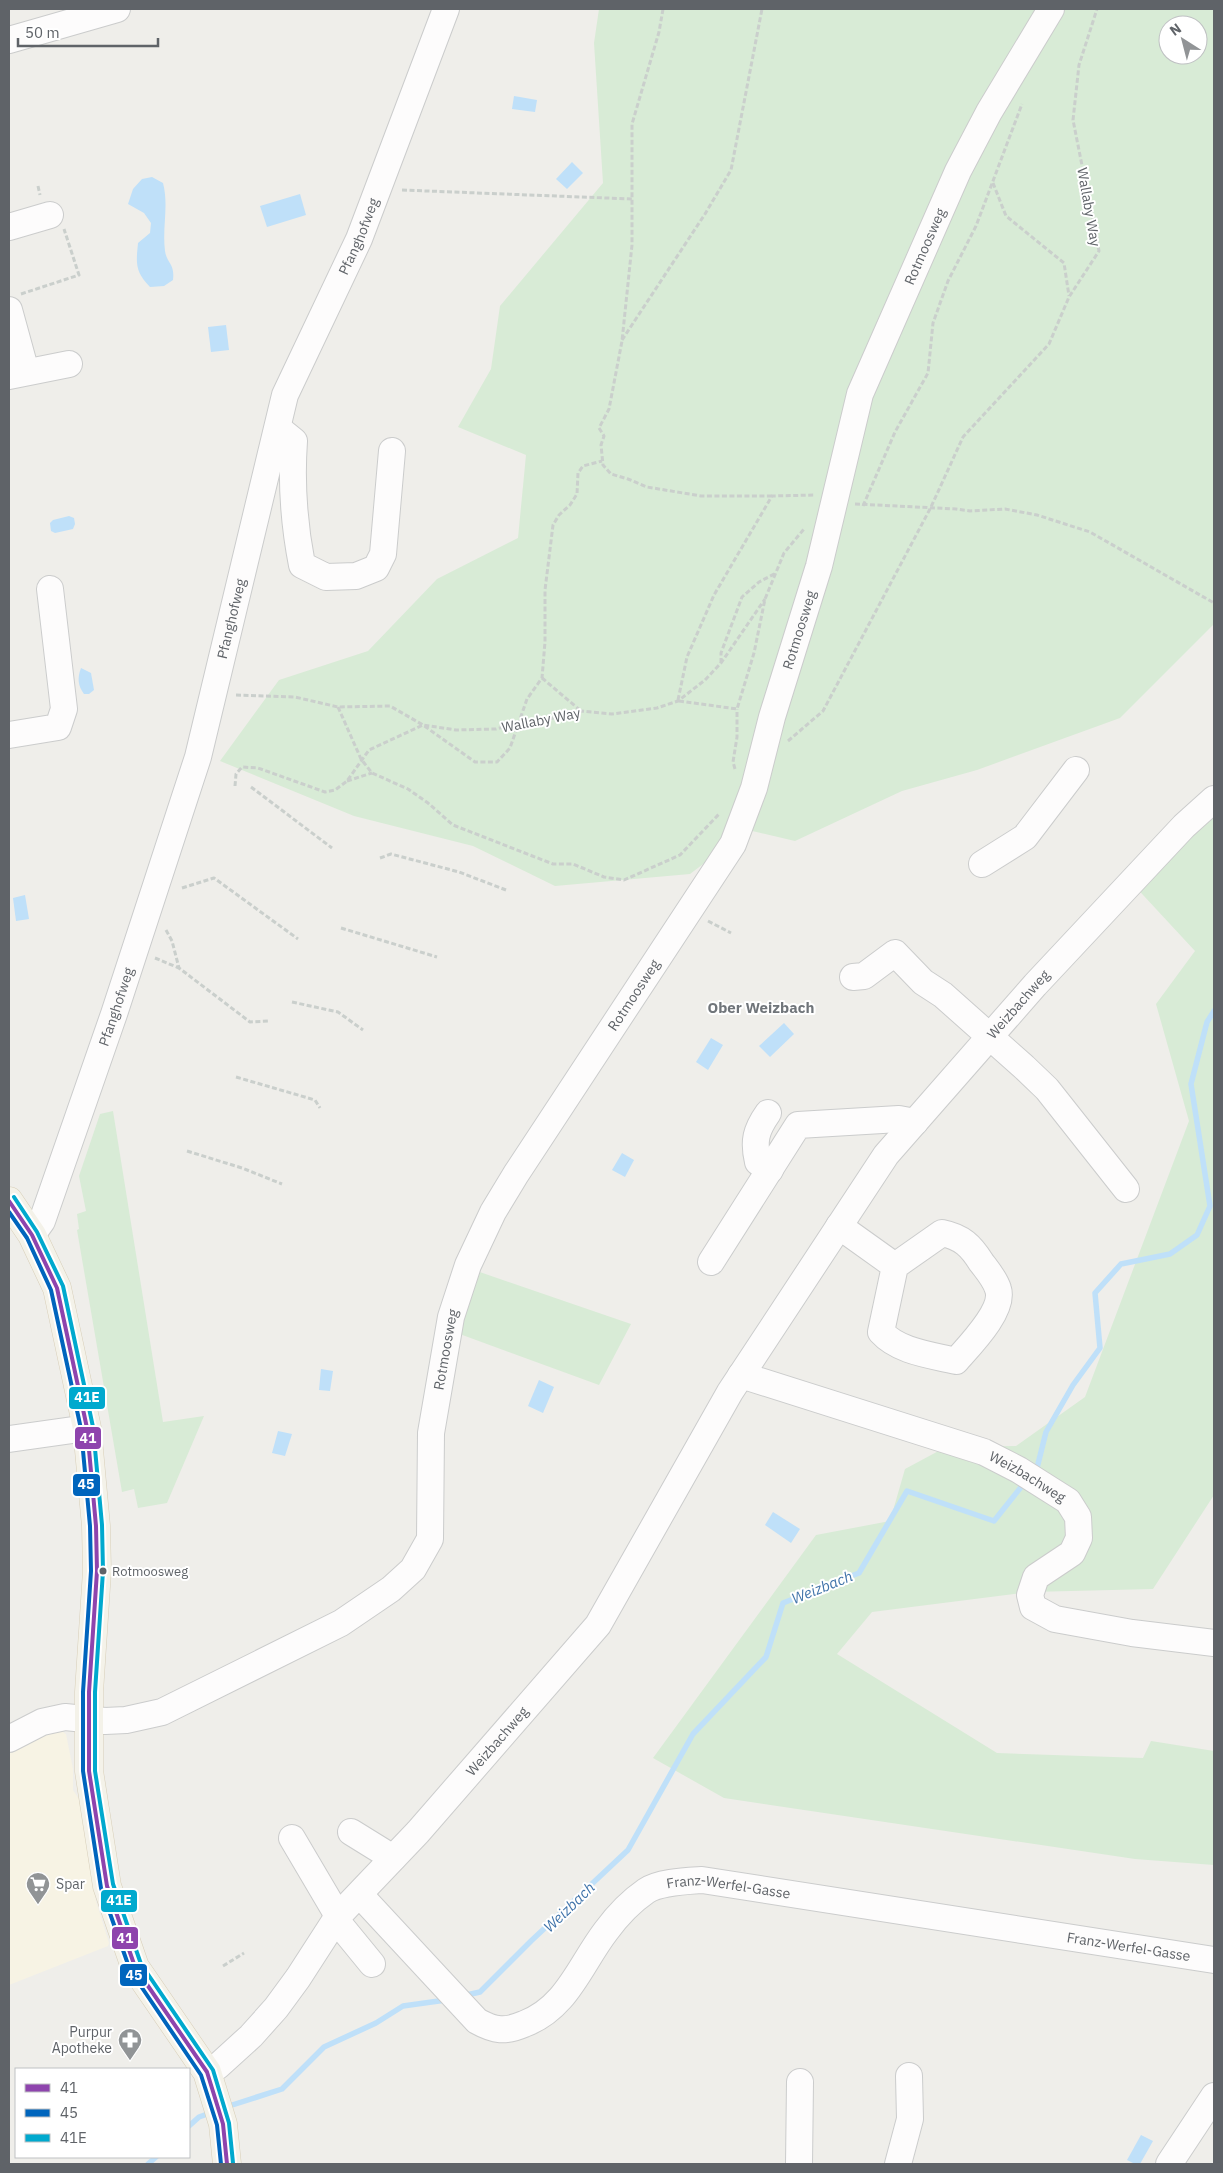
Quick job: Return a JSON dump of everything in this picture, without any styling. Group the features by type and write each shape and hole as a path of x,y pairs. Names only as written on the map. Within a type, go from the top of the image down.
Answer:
{"main road":[{"path":"9,1201 32,1235 57,1288 87,1428 96,1526 97,1572 89,1692 89,1771 107,1886 135,1967 211,2083 223,2124 227,2164"}],"street":[{"path":"9,40 117,9"},
{"name":"Pfanghofweg","path":"32,1235 42,1221 114,1014 198,757 285,395 359,239 446,9"},
{"name":"Rotmoosweg","path":"9,1739 42,1722 66,1716 89,1721 119,1721 140,1718 177,1704 341,1623 391,1589 413,1569 430,1539 431,1433 451,1317 468,1265 494,1212 516,1174 733,844 754,788 772,717 819,566 860,394 958,171 990,112 1051,9"},
{"path":"9,227 50,215"},
{"path":"13,302 18,374 69,364"},
{"path":"278,428 294,441 294,528 302,564 326,577 356,576 376,568 383,554 392,451"},
{"path":"9,735 58,727 64,709 50,589"},
{"path":"982,864 1025,837 1076,770"},
{"name":"Weizbachweg","path":"211,2083 218,2066 252,2036 276,2008 337,1918 394,1858 598,1625 741,1375 886,1155 990,1036 1138,875 1184,826 1214,799"},
{"path":"853,977 864,976 895,953 923,982 942,995 990,1036 1047,1089 1126,1189"},
{"path":"768,1112 760,1124 754,1145 758,1162 770,1170"},
{"path":"711,1262 770,1170 800,1116 899,1119 915,1122"},
{"path":"839,1226 895,1266"},
{"path":"942,1233 956,1236 971,1247 991,1276 999,1290 996,1308 981,1332 956,1361 918,1352 890,1341 881,1332 895,1266 942,1233"},
{"name":"Weizbachweg","path":"741,1375 984,1452 1019,1470 1068,1501 1078,1517 1080,1538 1072,1553 1036,1577 1030,1595 1033,1607 1055,1619 1132,1633 1214,1643"},
{"path":"9,1440 54,1427 87,1428"},
{"path":"351,1832 394,1858"},
{"path":"292,1838 337,1918 372,1964"},
{"name":"Franz-Werfel-Gasse","path":"360,1894 477,2021 493,2029 512,2029 531,2022 551,2010 576,1980 605,1932 627,1906 648,1889 676,1882 702,1880 1214,1960"},
{"path":"898,2164 910,2119 909,2076"},
{"path":"799,2164 800,2082"},
{"path":"1169,2164 1214,2096"}],"path":[{"path":"663,9 659,32 632,124 632,246 622,341 609,409 599,428 604,436 602,445 603,465 611,474 647,487 702,496 772,496 864,506 931,507 970,511 1005,509 1037,515 1090,532 1214,603"},
{"path":"622,341 731,170 762,9"},
{"name":"Wallaby Way","path":"786,744 823,711 931,507 963,438 1049,344 1069,297 1099,250 1073,120 1079,65 1097,9"},
{"path":"864,506 895,432 928,372 933,323 948,281 976,226 1024,97"},
{"path":"992,183 1006,216 1064,263 1069,297"},
{"path":"378,189 632,199"},
{"path":"13,302 79,275 66,231 50,215"},
{"path":"213,694 294,697 338,707 390,706 423,725 475,762 497,762 510,748 527,700 542,678 545,642 545,590 553,525 558,514 570,505 577,494 578,473 583,466 602,461"},
{"path":"678,701 687,657 714,594 772,496"},
{"path":"678,701 737,709 754,652 765,599 784,553 807,525 834,503"},
{"path":"721,663 721,653 742,597 759,582 776,573"},
{"path":"678,701 705,680 721,663 765,599"},
{"path":"542,678 581,711"},
{"name":"Wallaby Way","path":"423,725 456,730 496,729 519,723 530,724 581,711 612,714 657,708 678,701"},
{"path":"338,707 360,759 372,773 408,789 428,803 453,825 553,864 573,864 604,877 624,880 680,854 723,810"},
{"path":"347,781 360,759 369,750 380,743 423,725"},
{"path":"235,786 236,774 242,767 258,768 325,792 335,790 347,781 372,773"},
{"path":"251,787 332,848"},
{"path":"380,858 391,854 400,856 459,872 506,890"},
{"path":"182,888 214,878 298,939"},
{"path":"341,928 437,957"},
{"path":"166,930 172,941 179,968"},
{"path":"154,958 179,968 250,1022 269,1021"},
{"path":"292,1002 338,1012 363,1030"},
{"path":"236,1077 315,1100 320,1108"},
{"path":"187,1151 242,1168 282,1184"},
{"path":"223,1966 244,1953"}],"shaded area":[{"path":"52,1724 66,1734 73,1769 73,1790 79,1799 82,1809 96,1901 109,1943 108,1946 9,1985 9,1744"}],"green space":[{"path":"599,9 1214,9 1214,624 1120,718 977,770 902,791 795,841 748,830 690,874 555,886 473,846 354,816 220,761 279,680 368,651 437,579 518,538 526,455 458,427 491,369 500,306 603,183 594,43"},
{"path":"1214,799 1214,1495 1153,1589 1030,1592 872,1612 837,1654 997,1753 1143,1758 1151,1741 1214,1751 1214,1865 1135,1859 724,1798 653,1758 816,1535 890,1521 905,1469 946,1447 1016,1446 1085,1397 1189,1121 1156,1004 1195,951 1131,882"},
{"path":"113,1111 163,1422 204,1416 167,1503 138,1508 134,1489 122,1492 77,1230 79,1229 77,1214 86,1211 79,1176 100,1114"},
{"path":"474,1270 631,1324 599,1385 457,1333"}],"water":[{"path":"514,96 537,100 535,112 512,109"},
{"path":"572,162 583,173 567,189 556,179"},
{"path":"152,177 163,183 165,192 165,251 172,267 173,280 164,286 150,287 139,272 137,256 138,243 150,233 151,223 144,213 128,204 133,189 142,179"},
{"path":"300,194 306,215 267,227 260,206"},
{"path":"226,325 229,350 211,352 208,327"},
{"path":"69,516 74,518 75,524 73,529 55,533 51,531 50,523 53,520"},
{"path":"81,668 91,673 94,690 89,694 84,694 79,685"},
{"path":"25,895 29,919 16,921 13,898"},
{"path":"784,1023 794,1034 770,1057 759,1046"},
{"path":"711,1038 723,1045 708,1070 696,1062"},
{"path":"622,1153 634,1160 625,1177 612,1170"},
{"path":"321,1369 333,1371 330,1391 319,1390"},
{"path":"539,1380 554,1387 543,1413 528,1406"},
{"path":"278,1431 292,1434 285,1456 272,1453"},
{"path":"773,1512 800,1529 791,1543 765,1525"},
{"path":"1141,2135 1153,2141 1140,2164 1135,2164 1127,2160"}],"waterway":[{"name":"Weizbach","path":"1034,1471 1037,1468 1046,1432 1073,1385 1100,1348 1095,1293 1121,1264 1170,1254 1197,1235 1210,1206 1191,1084 1207,1022 1214,1011"},
{"name":"Weizbach","path":"462,1996 480,1992 628,1850 693,1734 766,1657 783,1603 859,1573 907,1491 994,1521 1025,1482"},
{"name":"Weizbach","path":"226,2107 282,2089 324,2047 376,2023 403,2006 446,2000"},
{"name":"Weizbach","path":"190,2125 199,2117 213,2112"},
{"name":"Weizbach","path":"148,2164 155,2158"}],"transit line":[{"name":"41E","path":"14,1197 37,1232 63,1286 93,1427 102,1525 103,1571 95,1692 95,1771 113,1884 141,1964 213,2070 229,2123 233,2163"},
{"name":"41","path":"9,1201 32,1235 57,1288 87,1428 96,1526 97,1571 89,1692 89,1771 107,1886 135,1967 207,2072 223,2124 227,2164"},
{"name":"45","path":"9,1212 27,1238 51,1290 81,1429 90,1526 91,1571 83,1692 83,1771 101,1888 130,1970 201,2075 217,2125 221,2164"}],"place":[{"name":"Rotmoosweg","path":"103,1571"},
{"name":"Spar","path":"38,1905"},
{"name":"Purpur Apotheke","path":"130,2061"}],"district":[{"name":"Ober Weizbach","path":"761,1007"}]}
